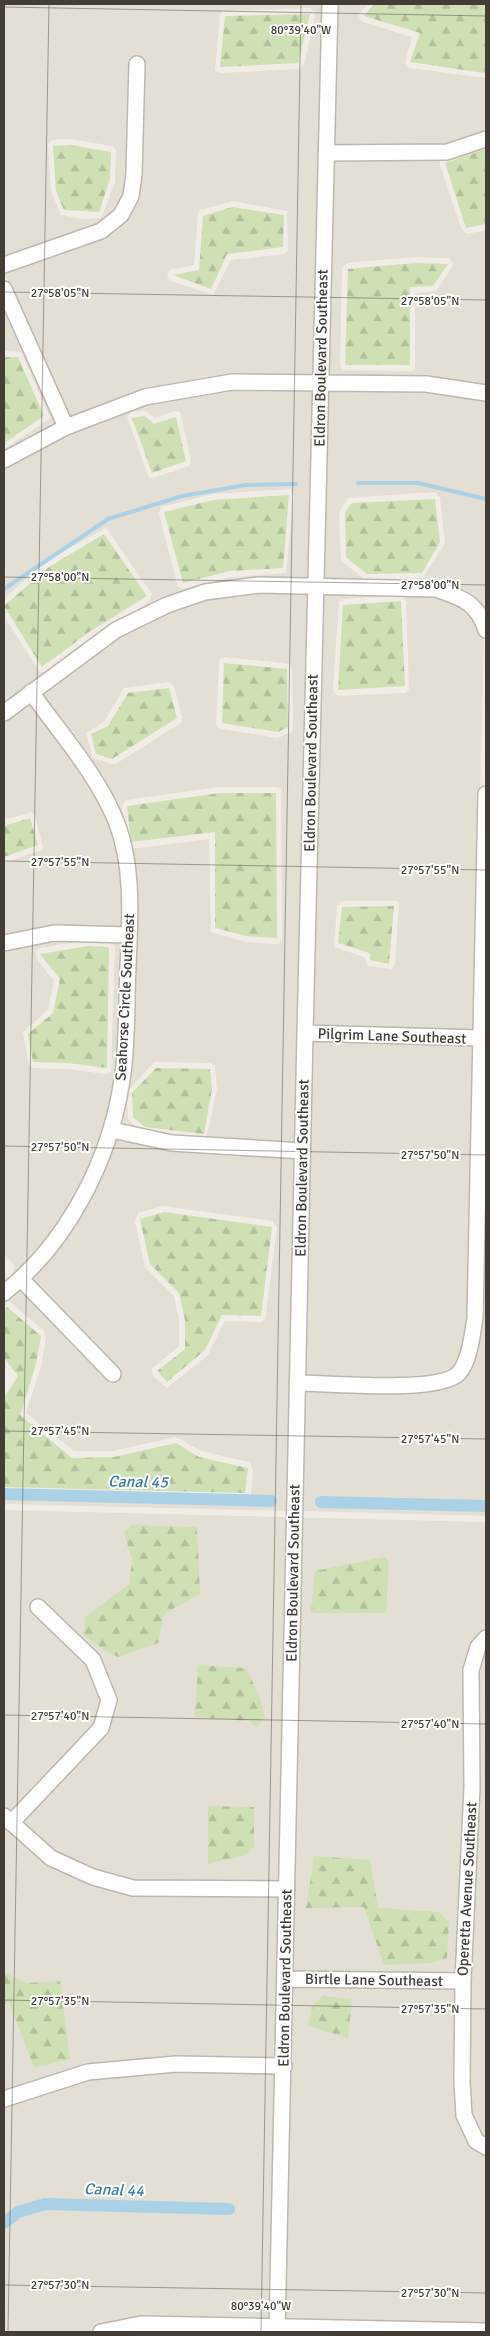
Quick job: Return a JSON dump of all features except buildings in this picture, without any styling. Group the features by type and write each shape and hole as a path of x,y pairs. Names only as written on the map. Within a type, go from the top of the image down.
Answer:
{"street":[{"name":"Eldron Boulevard Southeast","path":"277,2329 315,587 330,4"},
{"path":"4,265 101,231 121,215 131,196 134,174 137,64"},
{"path":"326,153 446,152 486,139"},
{"path":"4,289 66,427"},
{"path":"4,460 66,427 145,397 232,382 321,381 426,384 486,393"},
{"path":"4,713 116,630 166,605 205,592 259,585 436,589 463,598 481,614 486,630"},
{"name":"Seahorse Circle Southeast","path":"4,1293 21,1279 54,1241 73,1214 88,1186 112,1130 123,1079 130,935 130,906 126,862 116,822 90,774 31,692"},
{"path":"297,1383 419,1386 443,1382 458,1373 469,1350 475,1318 486,794"},
{"path":"4,942 54,933 130,935"},
{"name":"Pilgrim Lane Southeast","path":"305,1034 480,1038"},
{"path":"112,1130 172,1143 303,1151"},
{"path":"21,1279 114,1374"},
{"path":"38,1607 93,1660 109,1700 101,1728 7,1820 51,1858 93,1877 133,1888 287,1889"},
{"name":"Operetta Avenue Southeast","path":"481,2144 464,2116 462,2082 463,1981 479,1788 471,1670 478,1647 486,1638"},
{"name":"Birtle Lane Southeast","path":"286,1979 463,1981"},
{"path":"4,2100 88,2072 176,2064 284,2066"},
{"path":"102,2332 141,2324 277,2329 486,2331"}],"shaded area":[{"path":"4,4 324,4 315,374 231,375 69,418 4,272 103,238 141,175 143,57 130,57 128,173 125,194 116,210 98,225 4,257","holes":["310,8 314,11 315,16 304,65 300,69 220,73 215,70 222,11","71,139 112,146 116,150 115,182 101,218 84,219 61,215 51,192 48,144 52,140","233,201 287,211 288,251 284,254 231,260 213,295 171,281 167,275 170,270 194,265 198,213 200,210"]},
{"path":"337,4 367,4 359,14 359,18 363,22 412,37 405,62 409,68 486,78 486,131 445,145 333,146"},
{"path":"440,159 440,165 462,230 467,234 486,230 486,386 426,377 328,374 332,160","holes":["415,257 448,258 454,264 436,291 415,293 415,369 410,371 342,370 340,365 342,268 347,263"]},
{"path":"4,305 57,424 4,452 4,449 50,417 21,352 4,351"},
{"path":"315,388 309,579 164,598 123,618 149,602 152,594 106,528 46,561 4,599 6,568 4,563 4,469 10,464 69,434 147,404 233,389","holes":["146,411 155,418 175,411 180,412 191,460 189,466 149,478 127,417 132,412","290,489 294,495 286,573 231,577 184,589 178,587 159,514 161,507 213,494"]},
{"path":"327,388 425,391 486,400 486,611 465,591 438,582 322,580","holes":["435,492 440,498 445,543 423,578 366,580 341,561 339,513 348,498"]},
{"path":"259,592 308,594 297,1143 206,1139 217,1090 215,1066 210,1063 154,1062 127,1092 128,1119 137,1128 120,1124 131,849 209,839 211,932 245,942 279,944 282,938 281,789 276,787 220,787 126,800 122,805 124,826 40,694 119,636 169,612 206,599","holes":["225,657 290,664 292,669 292,732 277,738 218,728 216,723 219,663 220,659","168,682 174,686 182,717 181,723 114,765 93,758 86,733 104,722 124,688"]},
{"path":"321,594 400,595 343,599 339,602 333,689 335,694 339,696 405,693 409,690 406,601 401,595 435,596 460,604 476,619 484,642 474,1031 311,1026","holes":["342,901 396,901 399,903 395,964 392,969 368,966 364,957 334,947 337,906"]},
{"path":"4,616 40,672 44,672 100,632 4,704"},
{"path":"29,702 85,779 110,825 119,863 123,927 4,935 4,863 41,850 43,847 35,816 32,812 4,820 4,722"},
{"path":"55,941 82,941 40,948 36,951 36,958 54,981 48,1010 23,1032 29,1065 33,1068 67,1069 106,1074 111,1072 115,947 112,942 123,942 116,1078 106,1128 68,1210 49,1237 17,1274 4,1284 4,1279 12,1274 15,1267 4,1253 4,951"},
{"path":"311,1041 474,1045 468,1317 463,1348 454,1368 441,1375 419,1378 304,1376"},
{"path":"486,1055 486,1516 301,1511 303,1390 419,1393 446,1389 464,1376"},
{"path":"115,1138 172,1150 297,1158 288,1511 4,1504 4,1493 247,1499 251,1494 253,1469 249,1462 201,1451 176,1437 113,1451 74,1451 26,1413 41,1366 46,1338 44,1331 10,1302 4,1301 21,1288 114,1384 122,1374 30,1279","holes":["163,1206 273,1221 277,1228 265,1320 261,1322 225,1321 208,1355 167,1388 153,1376 152,1369 179,1346 179,1321 174,1296 145,1267 135,1221 138,1213"]},
{"path":"4,1510 486,1522 486,2332 4,2332"}],"green space":[{"path":"374,4 486,4 486,71 484,73 410,62 420,33 364,16"},
{"path":"310,14 298,63 220,67 225,16"},
{"path":"70,145 111,152 110,179 99,212 64,210 56,191 53,146"},
{"path":"486,149 486,224 466,228 445,163"},
{"path":"232,207 284,215 283,247 227,254 211,289 173,275 199,270 203,216"},
{"path":"415,263 448,264 433,286 410,287 410,365 345,365 348,269"},
{"path":"4,357 18,357 44,416 4,443"},
{"path":"145,416 154,424 176,417 186,461 152,473 132,418"},
{"path":"289,495 283,568 230,571 183,583 164,512 213,500"},
{"path":"435,499 440,542 422,573 367,574 346,557 345,512 352,503"},
{"path":"104,534 147,596 89,632 42,667 4,606 49,567"},
{"path":"401,601 405,686 338,690 343,605"},
{"path":"224,663 287,669 288,727 278,732 222,723"},
{"path":"169,688 177,718 112,759 96,754 91,734 108,726 128,693"},
{"path":"220,793 276,793 277,938 246,936 215,928 215,832 131,842 127,806"},
{"path":"30,818 38,845 4,857 4,826"},
{"path":"394,906 389,964 370,960 370,953 338,943 342,907"},
{"path":"88,946 109,947 107,1068 68,1063 33,1062 28,1034 53,1013 60,979 40,954"},
{"path":"156,1068 210,1069 212,1089 204,1134 145,1127 133,1117 132,1093"},
{"path":"164,1212 272,1227 261,1316 222,1315 205,1350 167,1382 157,1371 185,1349 185,1320 179,1293 150,1264 140,1219"},
{"path":"7,1307 41,1336 36,1364 20,1415 72,1458 114,1457 176,1443 199,1457 248,1468 245,1493 4,1487 4,1398 18,1376 4,1358 4,1313"},
{"path":"132,1525 197,1527 200,1594 164,1614 158,1643 118,1657 104,1650 84,1635 85,1617 129,1584 132,1560 124,1532"},
{"path":"384,1557 389,1561 386,1613 311,1613 315,1571"},
{"path":"198,1665 246,1668 259,1695 265,1717 257,1727 249,1721 195,1717"},
{"path":"208,1806 254,1807 254,1847 246,1855 208,1864"},
{"path":"314,1856 370,1860 378,1908 439,1912 449,1922 447,1958 431,1963 384,1965 364,1907 306,1908"},
{"path":"4,1972 25,1983 60,1981 70,2059 34,2068 9,2002 4,2003"},
{"path":"323,1996 352,1999 348,2038 308,2026 312,2006"}],"waterway":[{"path":"358,483 418,483 486,499"},
{"path":"4,589 108,519 182,496 246,485 296,484"},
{"name":"Canal 45","path":"4,1494 271,1501"},
{"name":"Canal 45","path":"321,1502 486,1506"},
{"name":"Canal 44","path":"4,2223 18,2212 45,2204 229,2209"}]}
